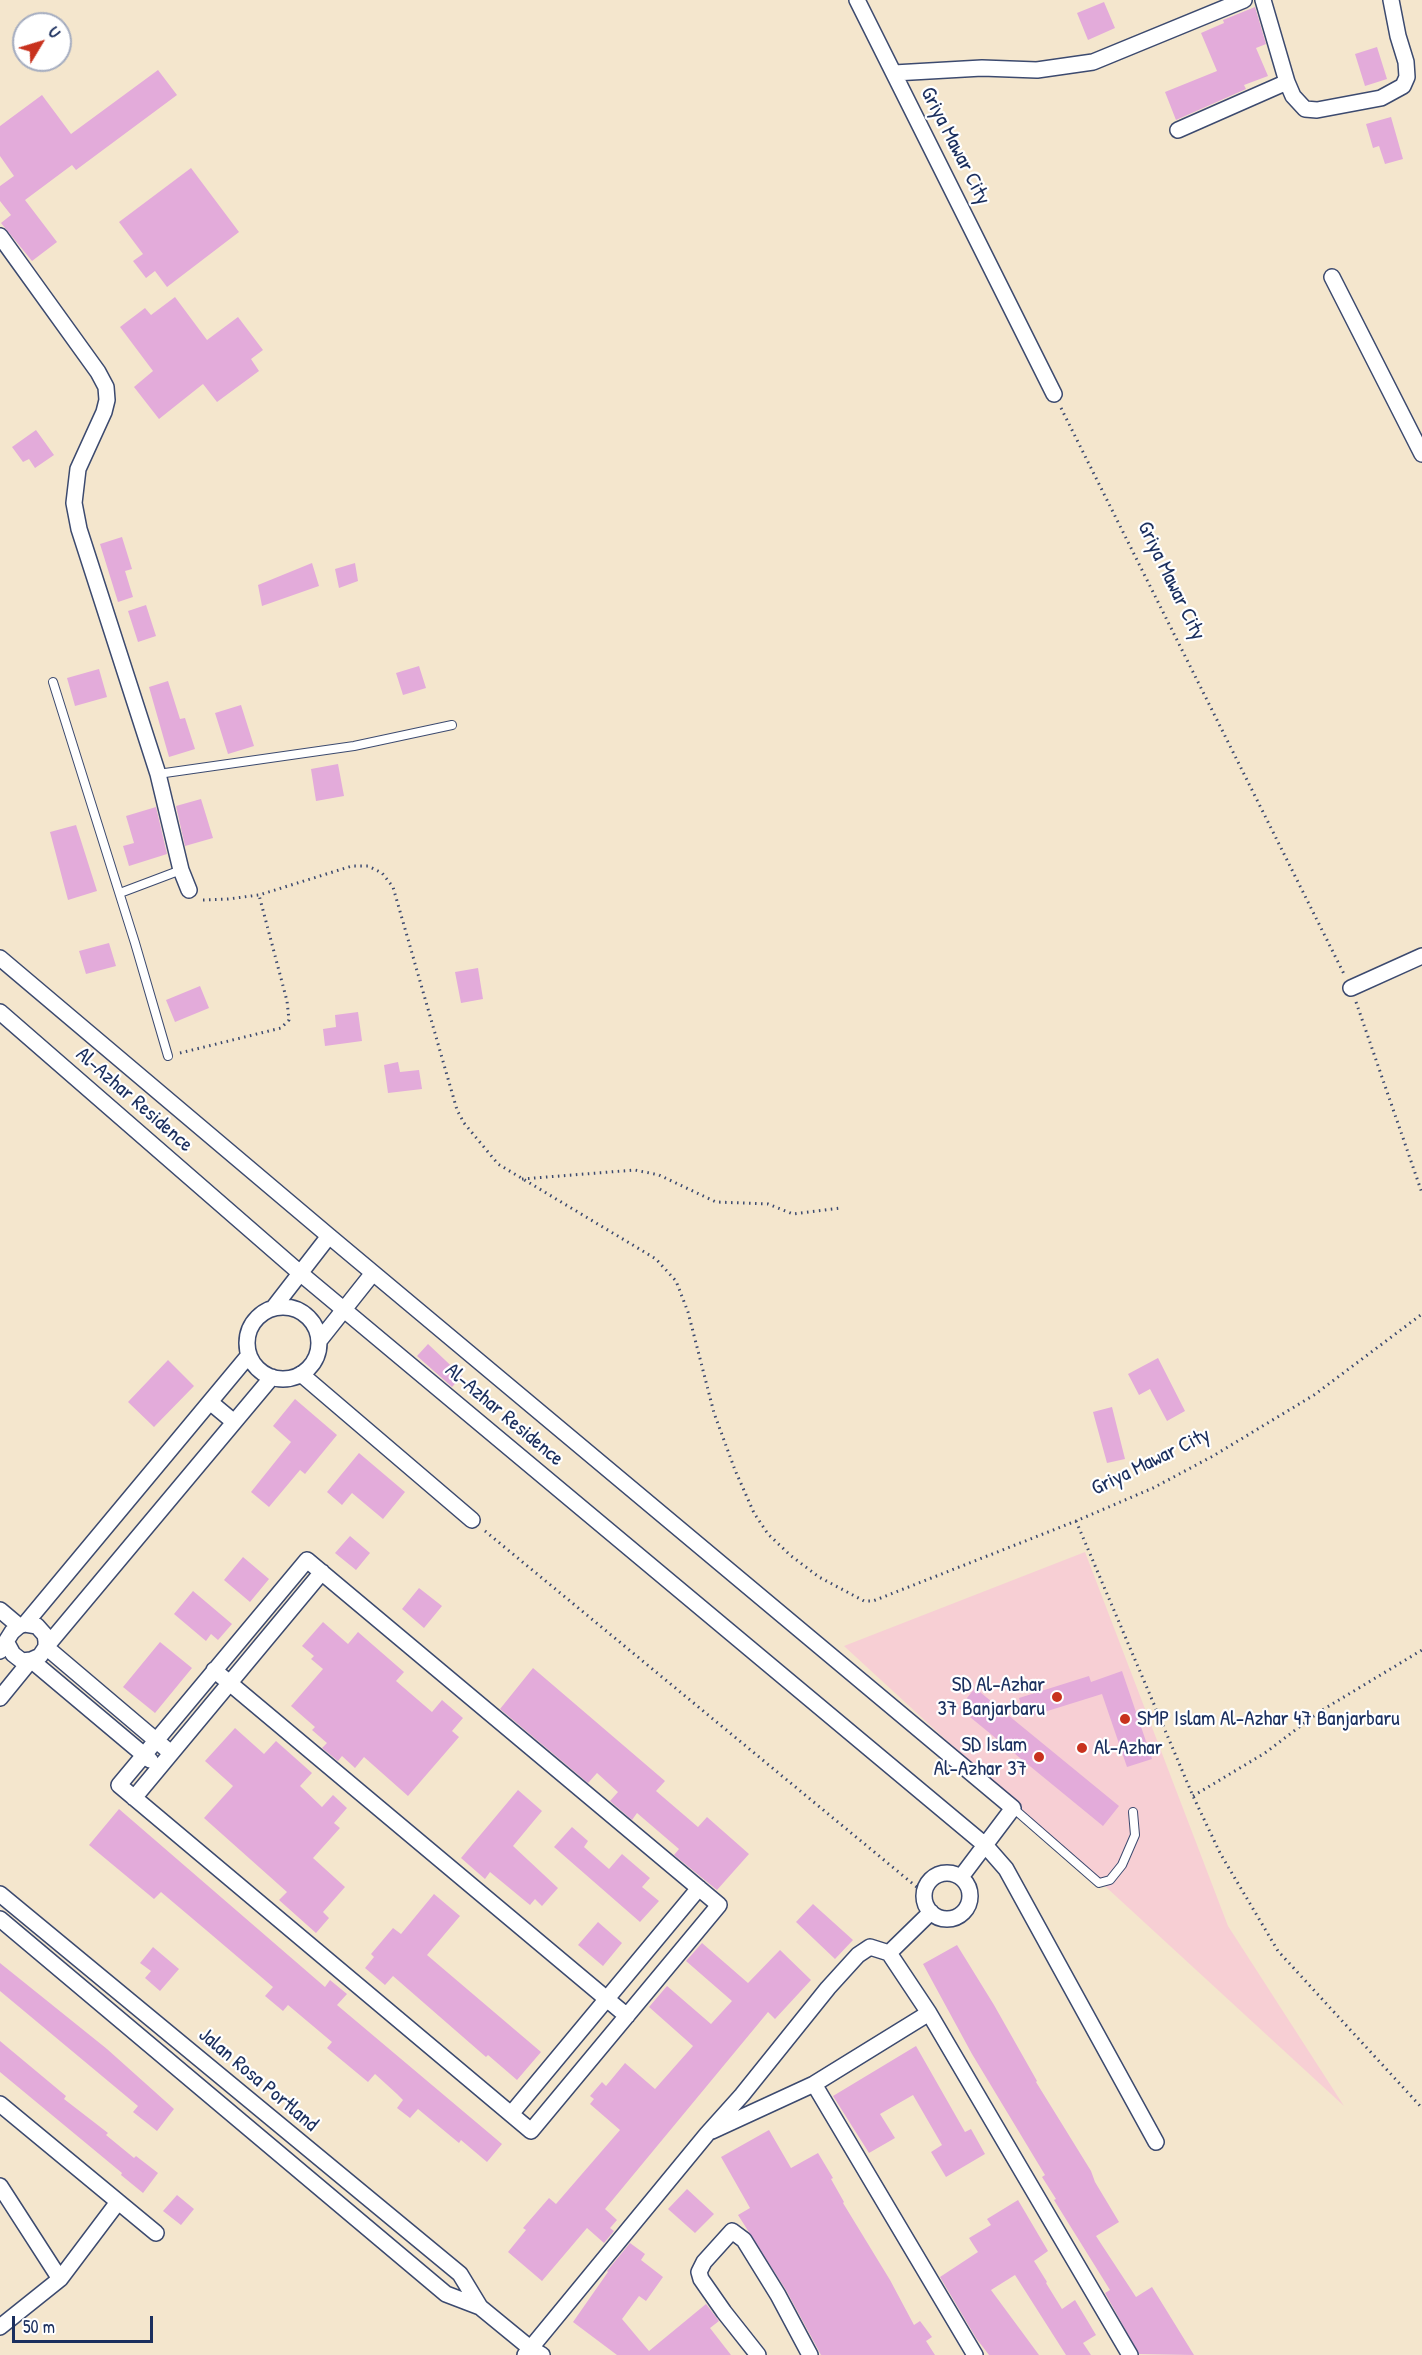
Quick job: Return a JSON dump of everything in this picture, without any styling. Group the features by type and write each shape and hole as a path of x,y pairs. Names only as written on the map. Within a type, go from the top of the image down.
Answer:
{"street":[{"name":"Griya Mawar City","path":"857,0 1054,394"},
{"path":"894,73 982,68 1037,70 1093,62 1244,0"},
{"path":"1263,0 1287,82 1300,105 1305,109 1317,110 1381,98 1403,86 1407,77 1406,62 1398,36 1396,1"},
{"path":"1178,130 1287,82"},
{"path":"0,236 93,364 106,387 107,400 104,412 78,469 74,503 79,530 158,774 181,870 189,890"},
{"path":"1332,277 1422,454"},
{"path":"1351,988 1422,956"},
{"name":"Al-Azhar Residence","path":"0,958 328,1236 1013,1808"},
{"name":"Al-Azhar Residence","path":"0,1012 300,1273 985,1845 1006,1869 1156,2142"},
{"path":"274,1307 328,1236"},
{"path":"319,1341 312,1321 305,1314 296,1308 274,1307 263,1311 254,1319 248,1329 246,1341 251,1362 266,1375 288,1379 301,1374 314,1361 319,1341 373,1273"},
{"path":"249,1355 22,1625 4,1642 13,1654 22,1660 31,1660 40,1656 272,1377"},
{"path":"301,1374 472,1520"},
{"path":"210,1402 234,1422"},
{"path":"307,1560 719,1905 531,2131 119,1785 214,1671 307,1560"},
{"path":"134,1798 322,1572"},
{"path":"0,1610 22,1625 31,1624 42,1630 46,1647 171,1753"},
{"path":"0,1698 31,1660"},
{"path":"31,1660 159,1768"},
{"path":"214,1671 627,2016"},
{"path":"961,1877 1013,1808"},
{"path":"948,1872 961,1877 966,1882 970,1896 965,1911 945,1919 931,1912 924,1900 924,1893 926,1886 934,1876 948,1872"},
{"path":"512,2114 699,1888"},
{"name":"Jalan Rosa Portland","path":"0,1894 460,2274 480,2307 533,2353"},
{"path":"889,1953 931,1912"},
{"name":"Jalan Rosa Portland","path":"0,1919 446,2295 480,2307"},
{"path":"533,2353 706,2134 742,2095 828,1988 858,1955 870,1947 889,1953 929,2013 1130,2355"},
{"path":"706,2134 814,2084 929,2013"},
{"path":"814,2084 975,2355"},
{"path":"0,2104 156,2233"},
{"path":"0,2186 60,2279"},
{"path":"0,2327 60,2279 118,2202"},
{"path":"758,2355 724,2312 701,2279 699,2272 704,2262 732,2230 744,2240 778,2295 810,2355"}],"lane":[{"path":"53,682 120,892 168,1056"},
{"path":"158,774 354,746 452,725"},
{"path":"120,892 181,870"},
{"path":"1013,1808 1099,1883 1110,1880 1122,1865 1135,1835 1133,1812"}],"path":[{"name":"Griya Mawar City","path":"1054,394 1351,988 1422,1193"},
{"path":"189,890 196,898 206,901 259,895 352,866 368,866 382,873 393,887 457,1110 464,1123 498,1164 520,1179 635,1170 659,1174 716,1202 768,1204 793,1214 840,1208"},
{"path":"168,1056 281,1028 289,1020 287,1000 259,895"},
{"name":"Griya Mawar City","path":"520,1179 656,1259 676,1281 688,1312 714,1413 754,1513 768,1534 790,1555 819,1577 864,1601 873,1601 1153,1488 1213,1456 1314,1395 1422,1314"},
{"path":"472,1520 924,1893"},
{"path":"1076,1521 1193,1796 1220,1853 1278,1951 1422,2108"},
{"path":"1193,1796 1265,1753 1319,1712 1422,1650"}],"shaded area":[{"path":"1085,1552 1228,1926 1344,2106 844,1646"}],"building":[{"path":"1104,2 1115,28 1088,40 1077,13"},
{"path":"1255,7 1266,44 1256,48 1268,76 1244,85 1246,89 1176,120 1165,92 1217,71 1201,33 1224,23 1223,20"},
{"path":"1377,47 1387,79 1365,86 1355,54"},
{"path":"158,70 177,95 76,170 72,165 25,200 57,242 32,261 1,223 11,215 0,201 0,186 14,176 0,156 0,126 42,95 71,134"},
{"path":"1391,117 1403,159 1385,164 1379,146 1373,148 1366,124"},
{"path":"191,168 239,232 167,287 155,271 146,278 133,261 143,254 119,222"},
{"path":"175,297 207,340 238,317 263,350 251,359 259,371 217,402 203,384 159,419 134,387 153,371 120,327 145,308 151,315"},
{"path":"36,430 54,455 35,468 29,459 23,462 12,447"},
{"path":"122,537 132,569 125,571 133,597 118,602 100,544"},
{"path":"312,563 319,586 262,606 258,585"},
{"path":"355,563 358,581 339,588 335,569"},
{"path":"146,605 156,636 138,642 128,611"},
{"path":"419,666 426,688 403,695 396,673"},
{"path":"99,669 107,697 75,706 67,678"},
{"path":"168,681 180,719 185,718 195,749 169,757 149,687"},
{"path":"241,705 254,746 228,754 215,713"},
{"path":"338,764 344,796 316,801 311,769"},
{"path":"201,799 213,838 185,846 176,806"},
{"path":"156,807 167,854 129,866 123,846 134,843 126,816"},
{"path":"76,825 97,891 68,900 50,832"},
{"path":"109,943 116,966 86,974 79,951"},
{"path":"478,968 483,999 461,1003 455,972"},
{"path":"200,986 209,1008 175,1022 166,1000"},
{"path":"358,1012 362,1041 325,1046 323,1029 336,1027 335,1015"},
{"path":"398,1062 400,1072 419,1070 422,1089 388,1093 384,1065"},
{"path":"428,1344 462,1376 452,1387 417,1356"},
{"path":"1158,1358 1185,1411 1167,1421 1150,1389 1139,1395 1128,1374"},
{"path":"168,1360 194,1386 154,1427 128,1402"},
{"path":"295,1399 337,1435 305,1474 300,1470 269,1507 251,1492 291,1442 273,1426"},
{"path":"1112,1407 1125,1459 1107,1463 1093,1412"},
{"path":"359,1453 405,1492 383,1519 352,1493 342,1505 327,1492"},
{"path":"350,1536 370,1553 356,1570 335,1553"},
{"path":"243,1557 269,1579 250,1602 224,1580"},
{"path":"419,1588 442,1606 424,1628 402,1609"},
{"path":"193,1591 232,1624 218,1640 211,1634 206,1641 174,1614"},
{"path":"323,1622 348,1644 358,1632 404,1672 396,1681 432,1712 442,1700 463,1718 452,1731 459,1737 408,1796 364,1757 355,1768 342,1756 338,1761 322,1748 327,1743 312,1730 315,1727 291,1706 323,1669 311,1659 314,1656 302,1646"},
{"path":"160,1642 192,1668 155,1713 123,1687"},
{"path":"533,1668 665,1781 656,1791 698,1827 707,1817 749,1854 717,1890 674,1855 679,1849 637,1813 632,1820 610,1801 618,1792 597,1773 588,1783 500,1709"},
{"path":"1122,1671 1152,1759 1127,1767 1102,1694 1025,1718 1019,1698 1089,1676 1091,1682"},
{"name":"SD Islam Al-Azhar 37","path":"975,1688 1119,1806 1103,1826 959,1708"},
{"path":"235,1728 264,1754 276,1741 312,1773 300,1786 322,1807 333,1795 347,1808 334,1823 340,1828 313,1858 345,1887 323,1912 329,1918 316,1933 279,1900 287,1892 204,1818 233,1786 205,1761"},
{"path":"518,1790 542,1811 513,1846 558,1888 542,1906 535,1899 530,1905 490,1872 485,1879 461,1858"},
{"path":"119,1809 325,1987 330,1980 347,1994 337,2005 502,2144 487,2162 461,2140 459,2143 418,2109 410,2118 397,2108 403,2100 375,2074 368,2082 327,2048 332,2042 288,2005 283,2011 265,1996 273,1987 206,1930 161,1892 154,1899 89,1845"},
{"path":"572,1827 588,1841 584,1847 609,1869 622,1854 650,1878 642,1887 659,1901 640,1922 554,1847"},
{"path":"434,1894 460,1916 427,1955 541,2052 517,2080 488,2055 486,2057 393,1976 385,1985 365,1968 374,1957 371,1954 393,1928 401,1934"},
{"path":"813,1904 853,1940 835,1959 796,1922"},
{"path":"598,1922 622,1943 603,1966 578,1945"},
{"path":"702,1943 748,1983 780,1950 811,1980 775,2019 768,2012 605,2209 617,2220 610,2228 614,2231 604,2243 587,2228 542,2281 508,2252 526,2230 523,2228 549,2198 556,2204 620,2130 590,2104 594,2099 590,2096 602,2082 606,2086 625,2063 655,2089 693,2046 649,2007 667,1986 711,2024 732,2001 686,1961"},
{"path":"957,1945 1119,2222 1096,2236 1136,2297 1152,2287 1194,2355 1139,2354 1105,2293 1110,2290 1054,2200 1056,2199 1042,2177 1045,2175 972,2054 923,1964"},
{"path":"153,1947 179,1969 160,1991 145,1978 151,1971 140,1963"},
{"path":"0,1963 107,2049 174,2109 157,2131 133,2112 138,2106 0,1991"},
{"path":"0,2041 66,2096 64,2099 108,2133 106,2135 134,2158 136,2156 158,2173 143,2193 0,2072"},
{"path":"916,2046 965,2132 971,2129 985,2154 946,2177 931,2152 942,2145 913,2095 880,2114 895,2138 869,2153 833,2096"},
{"path":"769,2130 791,2168 818,2153 833,2178 831,2179 843,2203 890,2280 914,2325 920,2321 932,2337 926,2341 935,2355 821,2355 786,2290 738,2215 750,2208 721,2157"},
{"path":"687,2189 714,2214 695,2233 668,2209"},
{"path":"177,2195 194,2209 181,2225 163,2211"},
{"path":"1018,2200 1048,2251 1034,2261 1046,2283 1062,2309 1075,2300 1096,2335 1083,2343 1091,2355 1066,2355 1015,2275 991,2290 1039,2355 989,2355 976,2338 940,2277 978,2252 969,2238 991,2225 987,2219"},
{"path":"630,2243 645,2254 641,2260 663,2277 646,2301 639,2296 622,2319 649,2351 706,2304 719,2321 710,2328 731,2355 617,2355 573,2322 607,2271"}],"place":[{"name":"SD Al-Azhar 37 Banjarbaru","path":"1057,1697"},
{"name":"SMP Islam Al-Azhar 47 Banjarbaru","path":"1125,1719"},
{"name":"Al-Azhar","path":"1082,1748"},
{"name":"SD Islam Al-Azhar 37","path":"1039,1757"}]}
